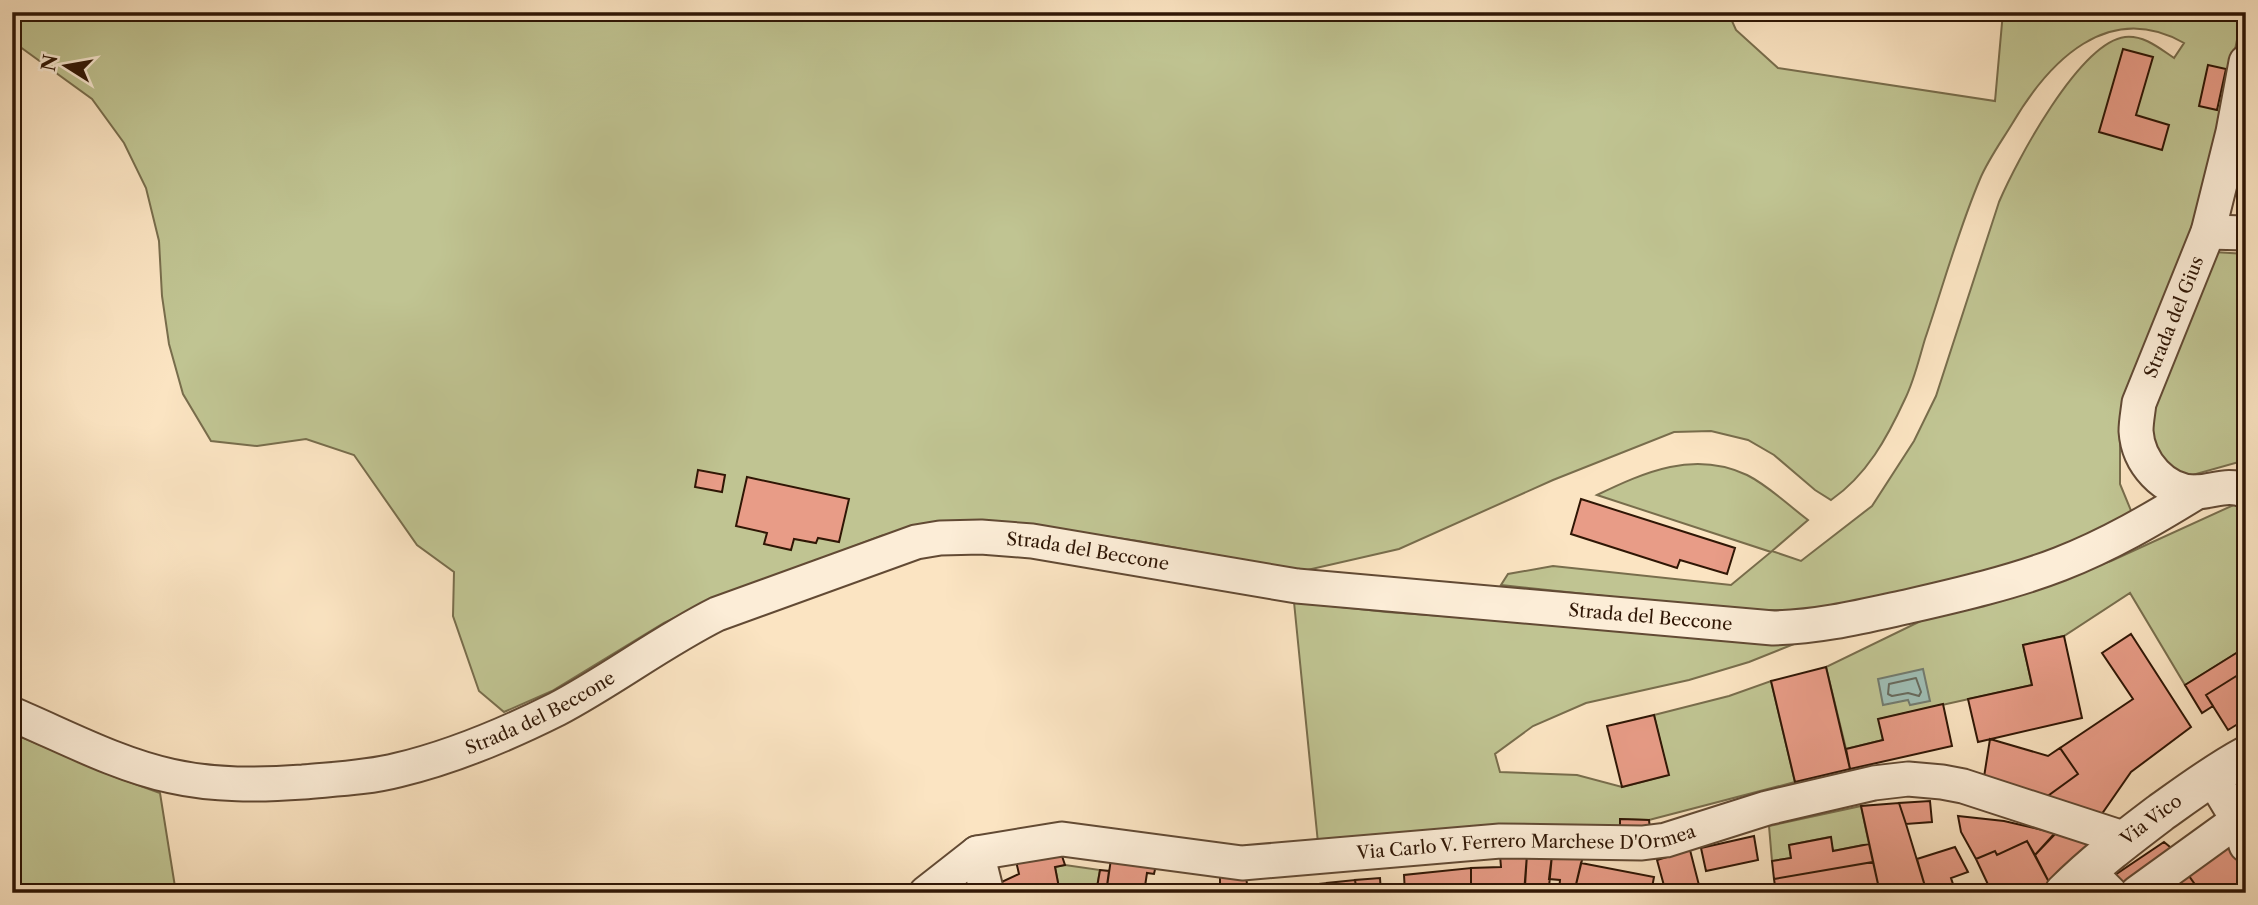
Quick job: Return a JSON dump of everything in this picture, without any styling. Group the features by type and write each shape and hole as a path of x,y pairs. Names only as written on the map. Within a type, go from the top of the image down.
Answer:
{"street":[{"name":"Strada del Gius","path":"2246,62 2233,132 2208,232 2139,403 2136,431 2142,454 2156,476 2176,488 2197,492 2236,487 2246,491"},
{"path":"2208,232 2246,233"},
{"name":"Strada del Beccone","path":"12,715 128,763 171,776 250,785 352,777 396,771 443,758 559,707 689,628 717,614 886,551 928,540 981,537 1032,541 1297,586 1773,628 1835,622 1943,598 2057,565 2139,528 2197,492"},
{"name":"Via Vico","path":"2087,885 2126,839 2246,755"},
{"path":"2137,893 2242,833 2212,777"},
{"name":"Via Carlo V. Ferrero Marchese D'Ormea","path":"926,893 977,853 1062,839 1242,863 1500,841 1642,843 1666,840 1767,808 1874,783 1908,779 1963,786 2126,839"},
{"path":"977,853 987,893"}],"green space":[{"path":"12,12 1728,12 1736,30 1778,68 1995,101 2003,12 2236,12 2239,30 2206,194 2120,421 2120,484 2132,513 2054,550 1988,572 1833,608 1737,610 1501,585 1508,574 1553,566 1731,585 1771,552 1597,495 1670,467 1708,464 1747,475 1763,485 1808,520 1772,551 1801,561 1872,506 1914,441 1936,396 1999,202 2034,134 2069,81 2107,44 2125,37 2139,38 2174,58 2184,43 2156,32 2130,29 2106,33 2083,44 2063,59 2027,101 1980,179 1914,377 1898,414 1875,455 1855,479 1831,500 1774,455 1748,440 1711,431 1674,432 1553,480 1399,549 1303,571 1138,541 1020,524 905,530 881,536 713,600 664,623 552,691 504,712 479,691 453,616 454,572 417,545 354,455 306,439 257,446 211,441 183,394 169,344 162,296 159,241 146,188 124,143 92,99 12,41"},
{"path":"2214,252 2246,254 2246,460 2189,476 2176,472 2163,461 2154,445 2151,409"},
{"path":"2238,503 2246,516 2246,647 2185,685 2130,593 2064,636 2023,645 2032,685 1879,719 1883,740 1846,749 1826,667 1931,616 2020,592 2111,561"},
{"path":"1294,602 1387,612 1799,642 1749,662 1689,680 1586,703 1533,726 1495,754 1500,772 1577,775 1622,787 1668,775 1654,715 1729,696 1771,681 1795,782 1649,820 1620,819 1620,828 1318,843"},
{"path":"12,733 160,793 176,893 12,893"},
{"path":"1861,806 1869,844 1833,851 1830,837 1789,845 1791,858 1772,861 1769,826"},
{"path":"1065,865 1100,870 1096,893 1060,893 1055,867"}],"water":[{"path":"1923,669 1930,701 1910,705 1908,700 1883,705 1878,679"}],"building":[{"path":"2123,49 2153,57 2136,115 2169,125 2162,150 2099,132"},
{"path":"2208,65 2226,69 2217,110 2199,106"},
{"path":"698,470 725,475 722,492 695,487"},
{"path":"747,477 849,499 839,542 818,538 816,543 794,539 791,550 764,544 767,533 736,526"},
{"path":"1581,499 1735,548 1727,574 1680,560 1677,568 1571,534"},
{"path":"2131,634 2191,727 2131,772 2099,818 2045,798 2078,774 2060,748 2133,699 2102,653"},
{"path":"2064,636 2082,718 1978,742 1968,699 2032,685 2023,645"},
{"path":"2246,647 2246,670 2206,695 2213,706 2202,713 2185,685"},
{"path":"1826,667 1850,769 1795,782 1771,681"},
{"path":"2246,670 2246,719 2228,730 2206,695"},
{"path":"1943,704 1952,746 1850,769 1846,749 1883,740 1878,719"},
{"path":"1654,715 1669,775 1622,787 1607,726"},
{"path":"1990,739 2048,756 2060,748 2078,774 2045,798 1984,777"},
{"path":"1930,801 1932,822 1906,824 1899,803"},
{"path":"1899,803 1927,893 1880,893 1861,806"},
{"path":"1958,816 2004,821 2055,833 2035,855 2027,841 1997,855 1995,851 1976,859 1961,832"},
{"path":"1620,819 1649,820 1650,829 1620,828"},
{"path":"2057,832 2089,842 2087,851 2051,886 2035,855"},
{"path":"1754,836 1758,860 1706,871 1701,848"},
{"path":"2224,836 2242,861 2246,875 2246,893 2201,893 2182,866"},
{"path":"1831,837 1833,851 1869,844 1873,862 1774,879 1772,861 1791,858 1789,845"},
{"path":"2027,841 2051,886 2041,893 1992,893 1976,859 1995,851 1997,855"},
{"path":"2164,842 2181,856 2128,893 2109,879"},
{"path":"1955,847 1968,872 1951,878 1956,893 1927,893 1917,859"},
{"path":"1690,850 1701,893 1666,893 1657,860"},
{"path":"1061,853 1065,865 1055,867 1060,893 997,893 995,885 1019,874 1015,857"},
{"path":"1527,854 1524,893 1471,893 1471,868 1501,867 1500,855"},
{"path":"1527,854 1552,855 1549,887 1525,886"},
{"path":"1552,855 1583,856 1574,893 1524,893 1525,886 1549,887 1548,890 1559,891 1560,880 1549,879"},
{"path":"1111,859 1156,865 1154,874 1147,873 1144,893 1106,893"},
{"path":"1873,862 1880,893 1776,893 1774,879"},
{"path":"1581,863 1654,877 1651,893 1574,893"},
{"path":"2182,866 2201,893 2176,893 2165,878"},
{"path":"1471,868 1471,893 1405,893 1404,875"},
{"path":"1100,870 1109,871 1106,893 1096,893"},
{"path":"1220,875 1246,876 1248,893 1220,893"},
{"path":"1380,878 1381,893 1357,893 1355,880"},
{"path":"1355,880 1357,893 1328,893 1327,883"},
{"path":"1327,883 1328,893 1301,893 1300,886"},
{"path":"1300,886 1301,893 1247,893 1247,890"},
{"path":"1404,886 1405,893 1381,893 1380,888"}]}
